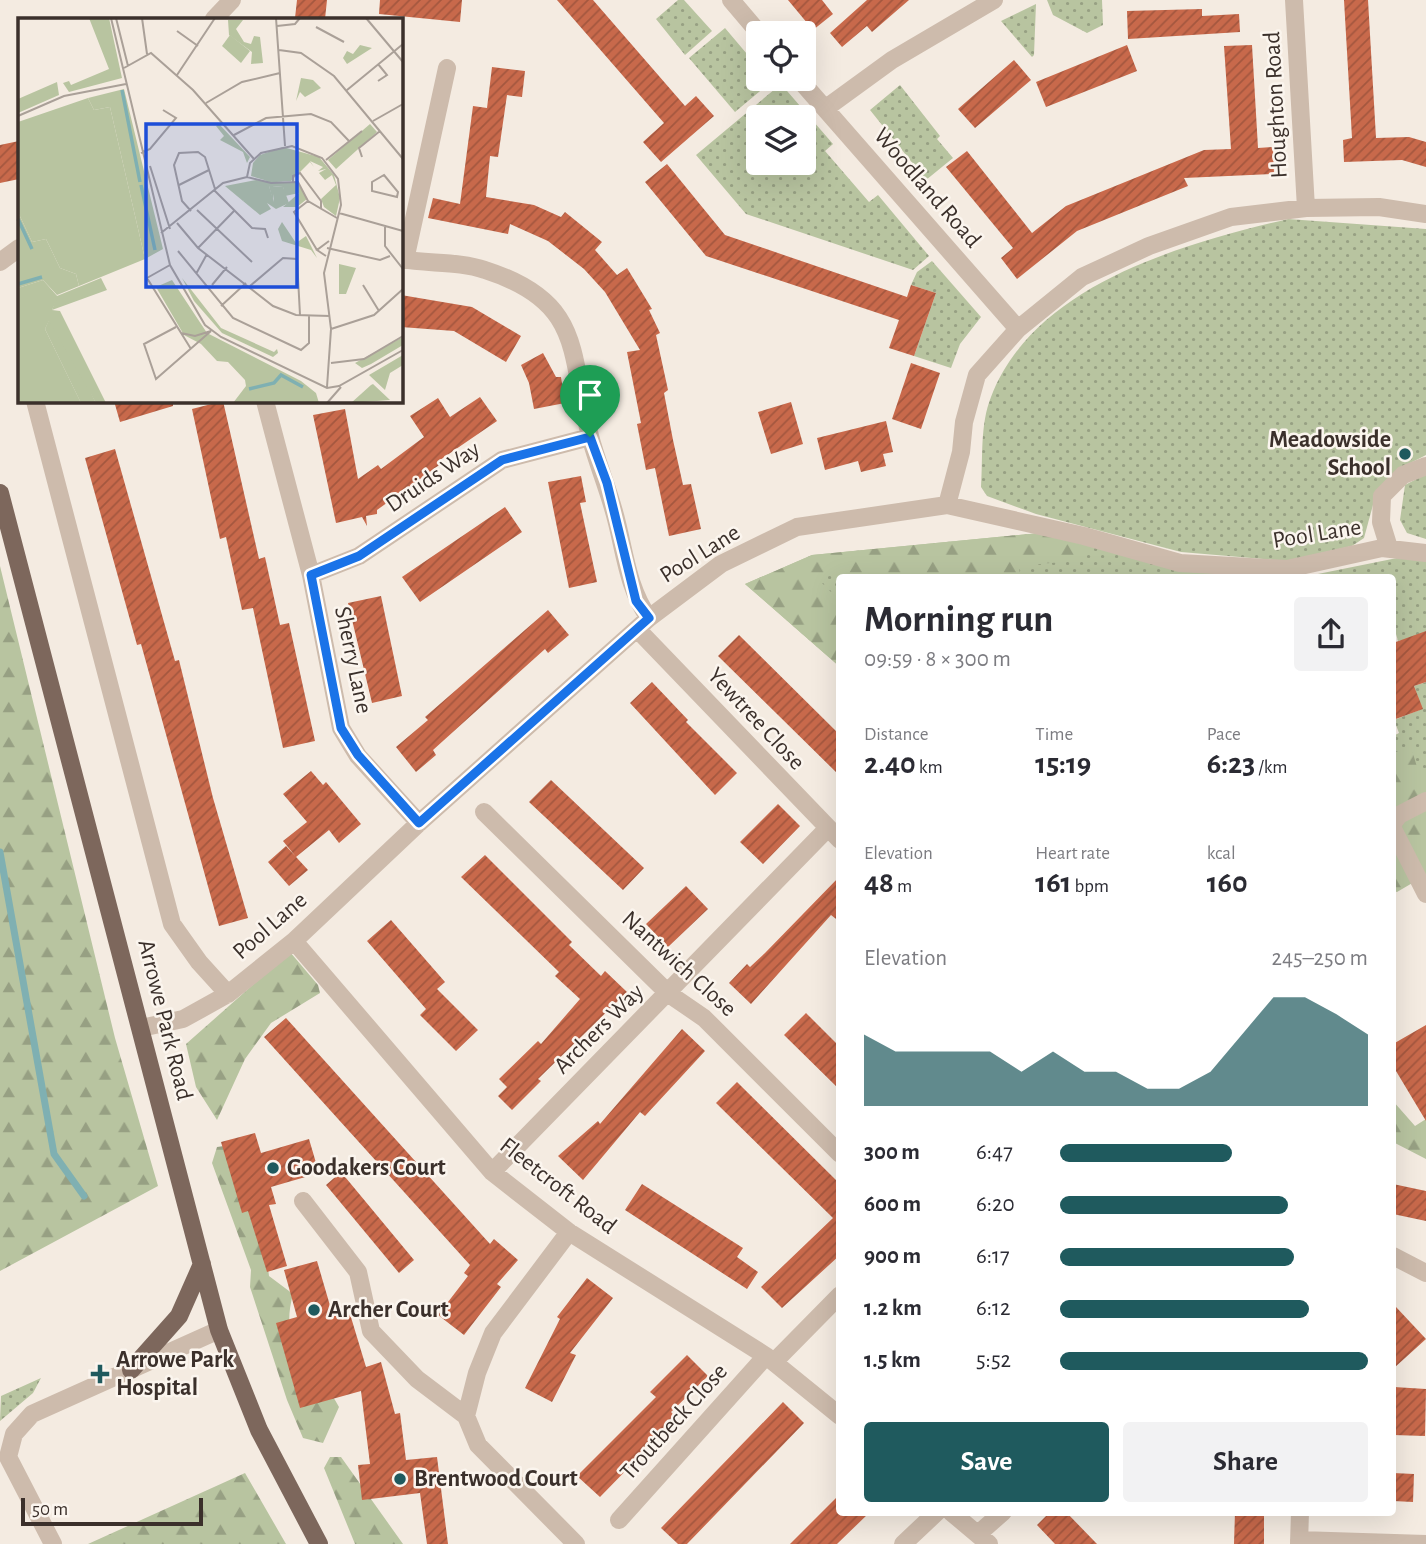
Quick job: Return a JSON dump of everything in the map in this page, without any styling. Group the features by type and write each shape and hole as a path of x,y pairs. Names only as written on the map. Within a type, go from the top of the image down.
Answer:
{"main road":[{"name":"Arrowe Park Road","path":"0,493 219,1330 259,1430 319,1544"},
{"path":"131,1370 179,1316 202,1264"}],"street":[{"path":"215,18 232,0"},
{"path":"731,0 749,21"},
{"path":"826,108 892,60 994,0"},
{"name":"Houghton Road","path":"1294,0 1306,208"},
{"path":"447,68 403,260 484,269 526,288 559,314 577,360 590,437 607,483 644,624"},
{"name":"Woodland Road","path":"810,91 1018,329"},
{"path":"947,505 959,464 967,410 978,376 1018,329 1082,277 1149,246 1231,217 1306,208 1379,207 1426,214"},
{"path":"0,262 18,249"},
{"name":"Arrowe Park Road","path":"35,402 172,923 199,962 228,993"},
{"name":"Sherry Lane","path":"265,402 311,575 341,728 358,755 419,823"},
{"name":"Druids Way","path":"311,575 359,556 502,460 590,437"},
{"path":"1390,548 1381,522 1382,496 1403,475 1426,466"},
{"name":"Pool Lane","path":"141,1028 183,1019 228,993 294,941 419,823 644,624 721,564 797,527 947,505 1084,536 1180,563 1287,569 1390,548 1426,553"},
{"name":"Yewtree Close","path":"644,624 834,835"},
{"path":"1396,819 1426,801"},
{"name":"Nantwich Close","path":"484,812 669,993 704,1018 836,1150"},
{"name":"Archers Way","path":"492,1172 669,993 834,835"},
{"path":"1396,835 1426,894"},
{"name":"Fleetcroft Road","path":"294,941 492,1172 569,1232 770,1359 836,1413"},
{"path":"303,1201 358,1272 371,1331 417,1379 466,1416 478,1445 576,1544"},
{"path":"466,1416 477,1373 493,1333 569,1232"},
{"path":"1396,1258 1426,1273"},
{"name":"Troutbeck Close","path":"619,1520 770,1359 836,1299"},
{"path":"53,1544 8,1457 14,1433 32,1415 219,1330"},
{"path":"903,1544 933,1516"},
{"path":"956,1516 983,1539 1000,1516"},
{"path":"1300,1516 1299,1542 1426,1544"}],"green space":[{"path":"678,0 684,0 712,31 685,55 656,19"},
{"path":"1047,0 1102,0 1103,25 1087,33 1053,15"},
{"path":"1036,4 1034,55 1032,57 1001,21"},
{"path":"725,28 746,53 746,91 760,91 735,112 689,58"},
{"path":"900,85 940,136 937,139 953,158 926,180 870,110"},
{"path":"773,91 787,91 799,105 756,105"},
{"path":"746,113 746,175 816,175 816,124 833,144 825,151 869,202 878,195 929,256 913,270 746,214 696,155"},
{"path":"1288,219 1426,229 1426,455 1396,471 1381,486 1364,538 1352,546 1286,561 1181,552 1036,514 987,496 981,487 987,407 1012,358 1041,325 1076,298 1116,275 1203,241"},
{"path":"932,261 981,317 960,344 951,368 914,356 936,293 911,285 917,272"},
{"path":"1426,474 1426,539 1407,533 1400,520 1405,485"},
{"path":"1040,533 1178,569 1237,574 836,574 836,664 745,584 812,555"},
{"path":"1040,533 1086,545 1083,560 1019,566 1020,574 838,574 828,567 820,581 836,597 836,664 745,584 812,555"},
{"path":"1402,557 1426,559 1426,635 1398,641 1396,574 1318,574"},
{"path":"0,566 115,1038 158,1186 0,1271"},
{"path":"1426,682 1426,787 1396,793 1396,734 1399,733 1396,719 1422,709 1414,686"},
{"path":"1411,747 1417,767 1426,778 1426,875 1397,892 1396,892 1396,752"},
{"path":"290,952 318,985 320,993 271,1023 245,1059 217,1120 196,1087 186,1044"},
{"path":"1396,1104 1415,1126 1426,1119 1426,1159 1396,1144"},
{"path":"231,1145 264,1234 269,1276 293,1294 289,1314 294,1344 339,1407 323,1443 303,1438 287,1400 250,1287 251,1270 212,1163 217,1147"},
{"path":"41,1378 33,1393 0,1421 1,1396"},
{"path":"330,1457 341,1457 403,1544 355,1544 324,1468"},
{"path":"245,1473 286,1544 88,1544"}],"building":[{"path":"297,0 327,0 325,18 295,18"},
{"path":"380,0 462,0 460,22 379,14"},
{"path":"557,0 593,0 685,106 696,96 714,116 661,162 643,142 664,123"},
{"path":"788,0 822,0 833,14 816,28 816,21 806,21"},
{"path":"867,0 909,0 872,32 867,26 842,47 830,33"},
{"path":"1344,0 1368,0 1376,138 1409,137 1426,142 1426,167 1402,160 1344,162 1343,140 1352,138"},
{"path":"1202,9 1202,16 1239,14 1240,32 1128,39 1127,11"},
{"path":"1127,45 1137,71 1046,107 1036,82"},
{"path":"1252,45 1258,148 1273,147 1274,174 1184,178 1188,186 1077,231 1017,279 1001,258 1013,248 946,167 967,151 1032,233 1066,206 1204,150 1231,149 1224,46"},
{"path":"1014,60 1031,80 975,128 958,109"},
{"path":"492,67 525,71 522,97 507,95 498,157 490,156 486,197 534,205 561,217 565,212 602,242 595,250 617,275 627,268 652,309 649,310 660,333 656,335 668,390 664,393 673,440 683,485 691,484 701,529 669,536 655,468 646,470 637,424 641,423 627,352 640,350 605,292 584,269 548,241 510,224 508,234 428,218 433,198 460,204 473,106 487,108"},
{"path":"18,141 18,179 0,183 0,145"},
{"path":"667,164 725,235 907,297 911,285 936,293 914,356 889,348 899,320 706,256 645,182"},
{"path":"402,295 472,307 521,336 506,362 454,331 402,327"},
{"path":"543,353 556,377 561,377 565,403 534,409 529,383 521,365"},
{"path":"911,363 940,373 921,429 892,419"},
{"path":"480,397 497,421 440,460 442,463 377,510 377,514 366,516 367,526 362,517 336,523 313,415 345,409 358,479 378,465 381,469 424,437 410,416 438,398 450,417"},
{"path":"114,402 173,402 173,406 120,422"},
{"path":"223,402 259,559 265,557 280,625 289,623 315,741 283,748 253,608 242,610 226,537 220,539 192,409"},
{"path":"791,402 803,444 771,454 758,412"},
{"path":"886,421 893,452 883,454 886,466 861,472 858,461 825,470 817,438"},
{"path":"115,449 175,661 179,660 213,798 248,918 219,926 141,644 137,645 85,458"},
{"path":"581,476 586,502 580,503 597,582 569,588 548,482"},
{"path":"505,507 522,532 420,602 402,577"},
{"path":"381,596 402,696 372,703 348,603"},
{"path":"548,610 569,635 548,653 545,649 433,750 436,755 416,772 396,747 428,720 425,717"},
{"path":"1426,631 1426,682 1414,686 1423,709 1396,719 1396,642"},
{"path":"739,635 836,731 836,772 718,656"},
{"path":"652,682 688,720 686,722 737,773 715,795 630,703"},
{"path":"311,771 323,785 326,782 361,824 339,843 329,830 296,857 283,841 307,822 283,794"},
{"path":"551,780 644,868 623,890 529,802"},
{"path":"778,804 800,826 763,864 740,842"},
{"path":"286,846 308,870 289,886 268,862"},
{"path":"485,855 572,942 569,945 601,976 605,971 627,992 538,1079 541,1081 512,1110 498,1096 507,1087 499,1079 538,1041 541,1044 580,999 555,976 559,972 461,877"},
{"path":"836,880 836,919 831,915 751,1004 729,983 747,964 750,967"},
{"path":"686,886 708,909 668,947 646,924"},
{"path":"391,920 445,982 437,989 478,1030 456,1051 420,1015 426,1009 367,941"},
{"path":"806,1013 836,1043 836,1086 784,1035"},
{"path":"286,1018 490,1244 494,1239 518,1260 497,1284 501,1287 464,1335 438,1315 468,1276 464,1273 470,1265 264,1037"},
{"path":"1426,1025 1426,1121 1396,1071 1396,1042"},
{"path":"682,1029 705,1051 645,1116 640,1112 583,1180 558,1156 598,1121 600,1124"},
{"path":"737,1082 836,1180 836,1259 782,1308 761,1287 833,1218 716,1103"},
{"name":"Goodakers Court","path":"255,1133 261,1153 309,1139 319,1173 271,1187 276,1204 269,1205 287,1266 267,1272 248,1211 242,1213 221,1142"},
{"path":"341,1172 414,1260 399,1273 326,1185"},
{"path":"642,1184 743,1248 737,1257 758,1272 747,1289 625,1210"},
{"path":"1396,1185 1426,1191 1426,1221 1396,1215"},
{"path":"317,1261 331,1309 347,1304 366,1367 381,1362 395,1414 400,1413 406,1460 437,1457 448,1544 427,1544 420,1493 362,1500 358,1465 370,1464 361,1391 300,1408 276,1323 297,1317 284,1270"},
{"path":"587,1278 613,1298 570,1353 576,1355 552,1402 525,1388 560,1319 557,1317"},
{"path":"1396,1307 1426,1339 1396,1366"},
{"path":"687,1355 708,1376 671,1412 677,1418 600,1497 577,1476 656,1397 650,1392"},
{"path":"1396,1387 1426,1389 1425,1436 1396,1435"},
{"path":"783,1402 804,1423 687,1544 678,1544 661,1528"},
{"path":"1396,1473 1414,1474 1413,1502 1396,1501"},
{"path":"836,1498 836,1516 866,1516 837,1544 790,1544"},
{"path":"1046,1516 1070,1516 1097,1544 1055,1544 1037,1525"},
{"path":"1235,1516 1264,1516 1264,1544 1234,1544"}],"waterway":[{"path":"0,852 54,1154 84,1196"}],"place":[{"name":"Meadowside School","path":"1405,454"},
{"name":"Goodakers Court","path":"273,1168"},
{"name":"Archer Court","path":"314,1310"},
{"name":"Arrowe Park Hospital","path":"100,1374"},
{"name":"Brentwood Court","path":"400,1479"}],"route":[{"path":"590,437 607,483 636,601 649,618 419,823 358,755 341,728 311,575 359,556 502,460 590,437"}]}
